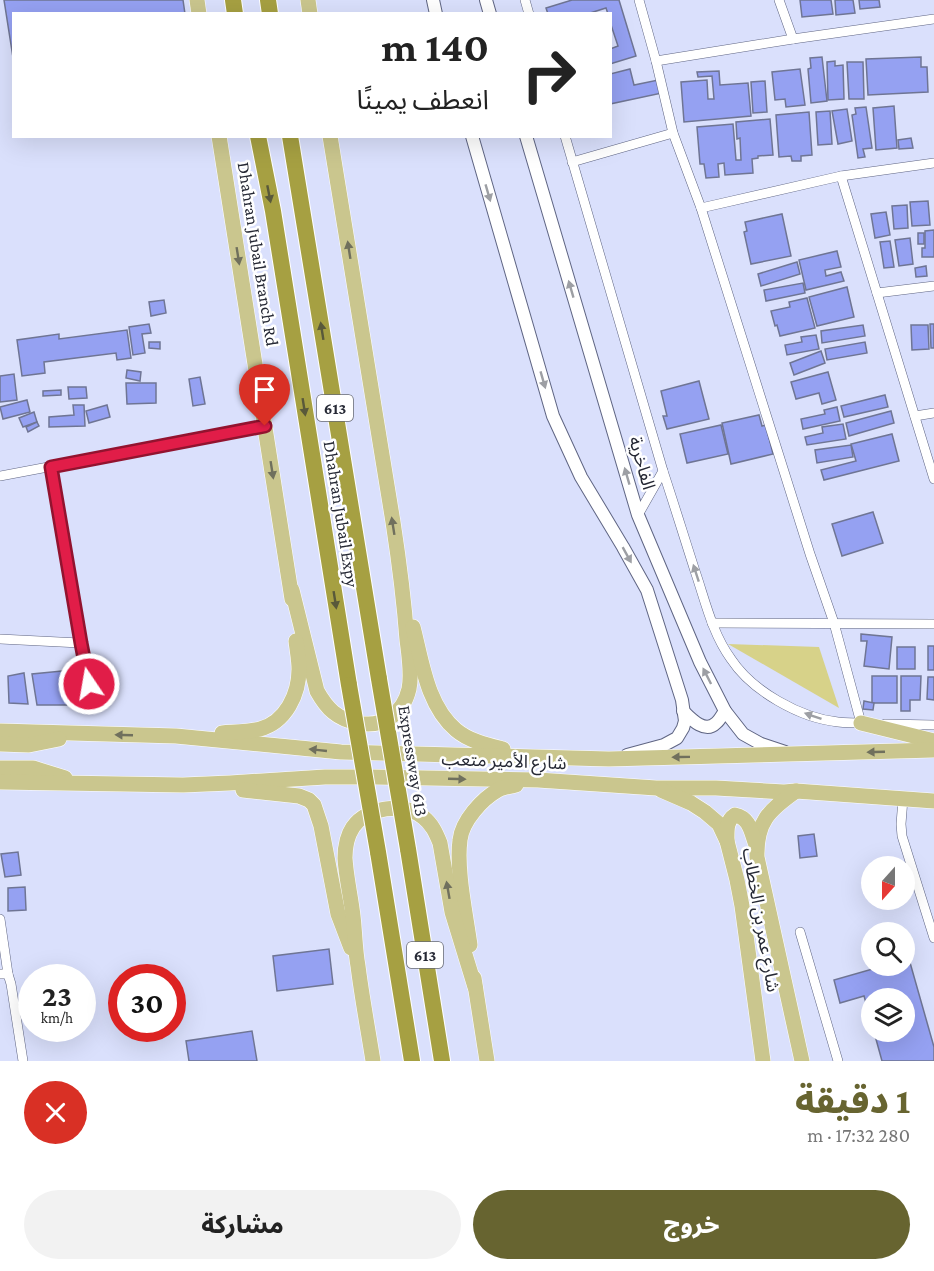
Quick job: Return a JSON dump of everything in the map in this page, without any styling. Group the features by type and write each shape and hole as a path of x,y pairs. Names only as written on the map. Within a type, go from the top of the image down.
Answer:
{"highway":[{"name":"Dhahran Jubail Expy","path":"258,138 275,223 412,1061"},
{"name":"Dhahran Jubail Expy","path":"290,138 380,679"},
{"name":"Expressway 613","path":"380,679 442,1061"}],"main road":[{"name":"Dhahran Jubail Branch Rd","path":"219,138 292,590"},
{"path":"292,590 317,691 331,712 359,723 384,722 396,713 404,702 409,688 410,670 402,584 330,138"},
{"path":"402,584 426,677 434,702 443,716 455,730 484,745 535,756"},
{"path":"176,736 259,729 276,720 286,711 297,691 299,669 292,590"},
{"path":"861,723 934,741"},
{"name":"شارع الأمير متعب","path":"0,731 176,736 340,752 609,759 934,750"},
{"path":"0,744 29,745 88,734"},
{"path":"0,768 33,768 82,783"},
{"name":"شارع الأمير متعب","path":"0,782 183,785 325,777 538,780 656,788 796,791 934,801"},
{"path":"487,1061 460,870 460,838 468,818 484,800 499,789 538,780"},
{"path":"183,785 286,794 299,796 314,805 321,826 338,914 357,965"},
{"name":"شارع عمر بن الخطاب","path":"656,788 691,803 705,812 718,825 727,842 742,906 763,1061"},
{"name":"شارع عمر بن الخطاب","path":"796,791 774,806 762,824 756,844 756,857 802,1061"},
{"path":"373,1061 357,965 345,858 346,842 352,827 360,819 374,811 410,810 430,824 440,843 452,912 475,987"},
{"path":"727,842 729,819 735,815 743,816 756,844"}],"street":[{"path":"639,0 673,133 701,208 834,623 861,723"},
{"path":"779,0 794,39"},
{"path":"656,61 934,19"},
{"path":"572,162 673,133"},
{"path":"473,138 553,416 581,477 646,590 682,700 685,721 677,738 664,745 609,759"},
{"name":"الفاخرية","path":"527,138 638,515 700,662 725,711 743,734 761,744 792,754"},
{"path":"566,138 663,471 712,623 731,660 764,692 781,703 820,718 838,722 934,725"},
{"path":"701,208 841,176 934,163"},
{"path":"841,176 934,478"},
{"path":"877,293 934,286"},
{"path":"915,416 934,413"},
{"path":"0,476 265,426"},
{"path":"51,467 93,705"},
{"path":"638,515 663,471"},
{"path":"712,623 934,624"},
{"path":"0,639 81,643"},
{"path":"684,711 696,723 704,726 716,724 725,711"},
{"path":"903,799 902,836 934,938"},
{"path":"0,919 4,974 11,984 23,1061"},
{"path":"800,932 838,1061"}],"shaded area":[{"path":"728,644 819,647 839,708"}],"building":[{"path":"4,0 183,0 185,12 12,12 12,51"},
{"path":"572,0 619,0 636,56 612,63 612,48 618,46 612,28 612,12 607,12 606,8 593,12 547,12 546,8"},
{"path":"800,0 831,0 833,14 802,17"},
{"path":"835,0 853,0 855,13 836,15"},
{"path":"859,0 879,0 880,7 860,9"},
{"path":"822,57 827,101 811,103 808,69 811,68 810,58"},
{"path":"921,57 921,67 927,67 928,92 868,95 866,59"},
{"path":"835,61 835,66 843,65 844,99 828,100 827,62"},
{"path":"847,62 863,62 864,99 849,99"},
{"path":"630,69 634,85 658,80 662,93 612,104 612,74"},
{"path":"800,69 805,105 786,107 785,99 775,100 772,72"},
{"path":"719,71 720,85 748,83 751,116 684,122 681,82 707,80 708,99 714,99 712,76 698,77 697,72"},
{"path":"765,81 767,112 753,113 751,82"},
{"path":"894,106 897,148 876,150 873,108"},
{"path":"866,107 872,148 863,149 865,157 858,158 852,115 856,114 855,108"},
{"path":"847,109 852,141 838,144 832,111"},
{"path":"830,111 832,144 818,145 816,112"},
{"path":"809,112 812,155 801,156 801,161 792,161 791,156 779,157 776,115"},
{"path":"770,119 773,155 758,156 752,159 753,173 725,175 724,163 718,164 719,177 706,178 704,164 700,164 697,127 733,124 736,160 741,160 740,138 737,139 736,122"},
{"path":"911,138 913,148 899,149 898,140"},
{"path":"928,201 930,225 912,226 910,202"},
{"path":"907,205 908,228 894,229 892,206"},
{"path":"886,212 890,235 875,238 871,214"},
{"path":"782,214 791,256 751,264 744,232 747,231 745,222"},
{"path":"934,230 934,257 922,257 922,248 925,248 925,231"},
{"path":"918,233 924,233 924,244 918,244"},
{"path":"910,238 913,264 899,266 895,240"},
{"path":"890,241 894,267 884,268 880,242"},
{"path":"837,251 841,267 825,270 826,276 841,272 844,281 806,290 799,260"},
{"path":"797,262 800,274 761,286 758,274"},
{"path":"926,266 927,276 916,277 915,268"},
{"path":"803,283 805,293 766,301 764,290"},
{"path":"847,287 854,317 817,326 809,297"},
{"path":"807,298 815,328 780,336 771,311 790,307 789,302"},
{"path":"164,300 166,313 151,316 149,302"},
{"path":"149,324 151,333 142,334 145,353 133,355 129,327"},
{"path":"930,324 934,324 934,348 931,348"},
{"path":"863,325 865,336 822,343 821,331"},
{"path":"911,325 928,325 929,349 912,350"},
{"path":"127,330 131,358 117,360 116,353 44,362 45,373 22,376 17,340 59,334 59,339"},
{"path":"816,335 819,349 787,355 785,345 802,342 801,337"},
{"path":"149,342 160,342 160,349 149,348"},
{"path":"865,342 867,353 827,360 825,349"},
{"path":"821,351 825,363 794,375 790,363"},
{"path":"127,370 141,372 140,381 126,378"},
{"path":"828,372 836,400 822,404 819,393 796,399 791,382"},
{"path":"14,374 17,400 0,402 0,376"},
{"path":"200,377 205,404 193,406 189,379"},
{"path":"699,381 709,419 667,429 663,416 667,416 661,391"},
{"path":"126,383 156,383 156,403 127,404"},
{"path":"68,387 86,387 87,398 69,399"},
{"path":"61,390 61,395 43,396 43,391"},
{"path":"885,395 888,407 844,417 841,406"},
{"path":"27,400 30,412 3,419 0,407"},
{"path":"73,405 84,405 85,426 49,427 49,417 74,415"},
{"path":"107,405 110,417 89,423 86,411"},
{"path":"837,407 840,421 803,429 801,419 825,414 824,410"},
{"path":"891,411 894,423 849,436 846,423"},
{"path":"34,412 37,422 23,427 19,418"},
{"path":"759,415 762,426 766,425 773,454 731,464 722,423"},
{"path":"37,422 39,426 28,432 26,427"},
{"path":"843,424 846,439 807,445 805,437 823,433 822,427"},
{"path":"721,425 728,454 687,463 680,434"},
{"path":"892,434 899,461 824,480 821,470 856,461 851,444"},
{"path":"851,445 853,457 817,463 815,450"},
{"path":"873,512 883,543 842,556 832,524"},
{"path":"861,634 892,637 889,669 864,666 867,641 861,641"},
{"path":"928,646 934,646 934,670 928,670"},
{"path":"897,647 915,647 915,669 897,669"},
{"path":"72,670 72,705 37,705 32,674"},
{"path":"24,673 28,704 9,703 8,676"},
{"path":"872,676 897,676 897,703 872,703"},
{"path":"901,676 921,676 920,700 910,700 910,711 901,711"},
{"path":"928,677 934,677 934,700 927,699"},
{"path":"864,701 874,703 873,710 863,709"},
{"path":"814,834 817,856 800,858 798,836"},
{"path":"18,852 21,875 5,877 1,854"},
{"path":"25,887 26,910 8,911 8,888"},
{"path":"329,949 333,984 277,991 273,956"},
{"path":"861,972 861,976 914,976 934,1047 934,1061 882,1061 877,1042 915,1042 915,988 861,988 861,997 840,1003 834,980"},
{"path":"252,1031 257,1061 189,1061 186,1041"}],"route":[{"path":"89,684 51,467 265,426"}]}
